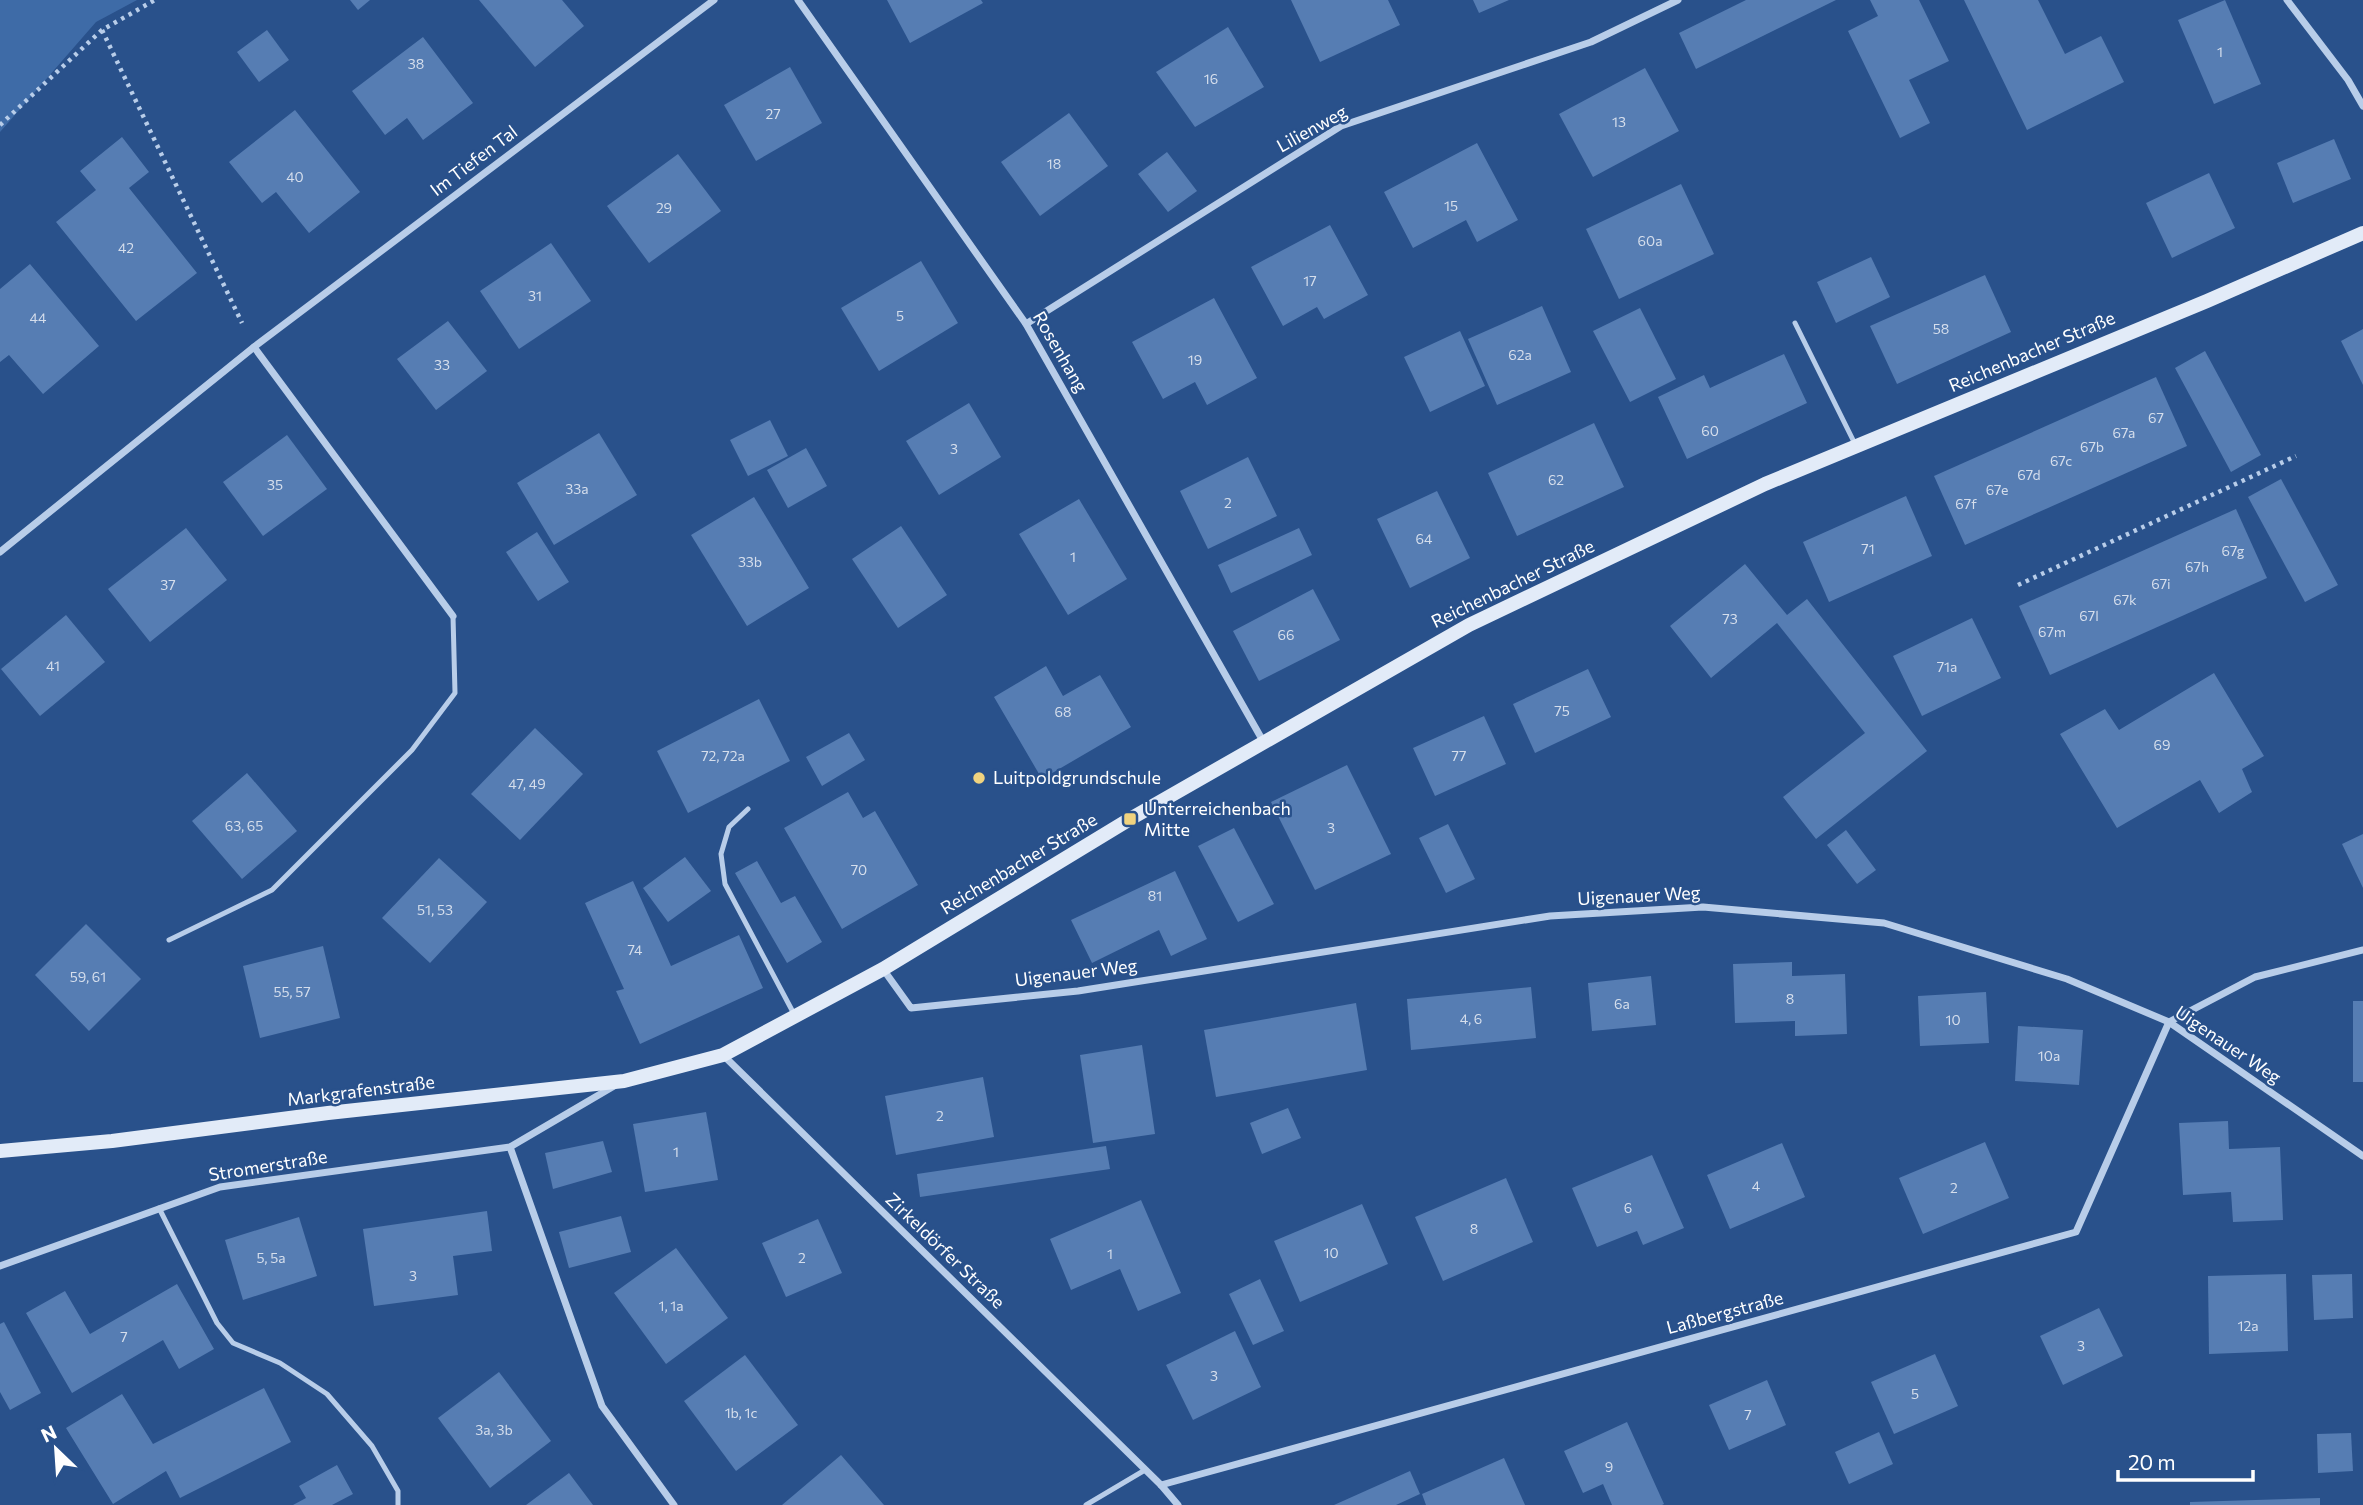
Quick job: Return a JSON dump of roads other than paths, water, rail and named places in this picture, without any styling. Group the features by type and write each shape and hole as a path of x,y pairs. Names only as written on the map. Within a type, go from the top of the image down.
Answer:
{"main road":[{"name":"Reichenbacher Straße","path":"723,1055 883,969 1130,819 1469,625 1765,484 2363,233"},
{"name":"Markgrafenstraße","path":"0,1151 112,1141 328,1113 624,1081 723,1055"}],"street":[{"name":"Im Tiefen Tal","path":"0,552 254,347 713,0"},
{"name":"Rosenhang","path":"798,0 1026,324 1263,741"},
{"name":"Lilienweg","path":"1026,324 1341,126 1591,42 1678,0"},
{"path":"2287,0 2348,80 2363,106"},
{"path":"254,347 453,616"},
{"name":"Uigenauer Weg","path":"883,969 911,1008 1078,991 1550,916 1703,908 1884,923 2067,979 2168,1022 2363,1156"},
{"path":"2168,1022 2255,977 2363,950"},
{"name":"Laßbergstraße","path":"1161,1485 2076,1232 2168,1022"},
{"name":"Zirkeldörfer Straße","path":"723,1055 1145,1469 1178,1505"},
{"name":"Stromerstraße","path":"0,1266 220,1187 510,1147 624,1081"},
{"path":"510,1147 603,1406 674,1505"}],"lane":[{"path":"1795,323 1856,446"},
{"path":"169,940 272,890 412,750 455,693 453,616"},
{"path":"748,809 729,827 721,854 724,884 795,1017"},
{"path":"159,1208 217,1324 233,1343 280,1363 327,1394 372,1446 398,1491 398,1505"},
{"path":"1086,1505 1145,1469"}],"place":[{"name":"Luitpoldgrundschule","path":"979,778"},
{"name":"Unterreichenbach Mitte","path":"1130,819"}]}
